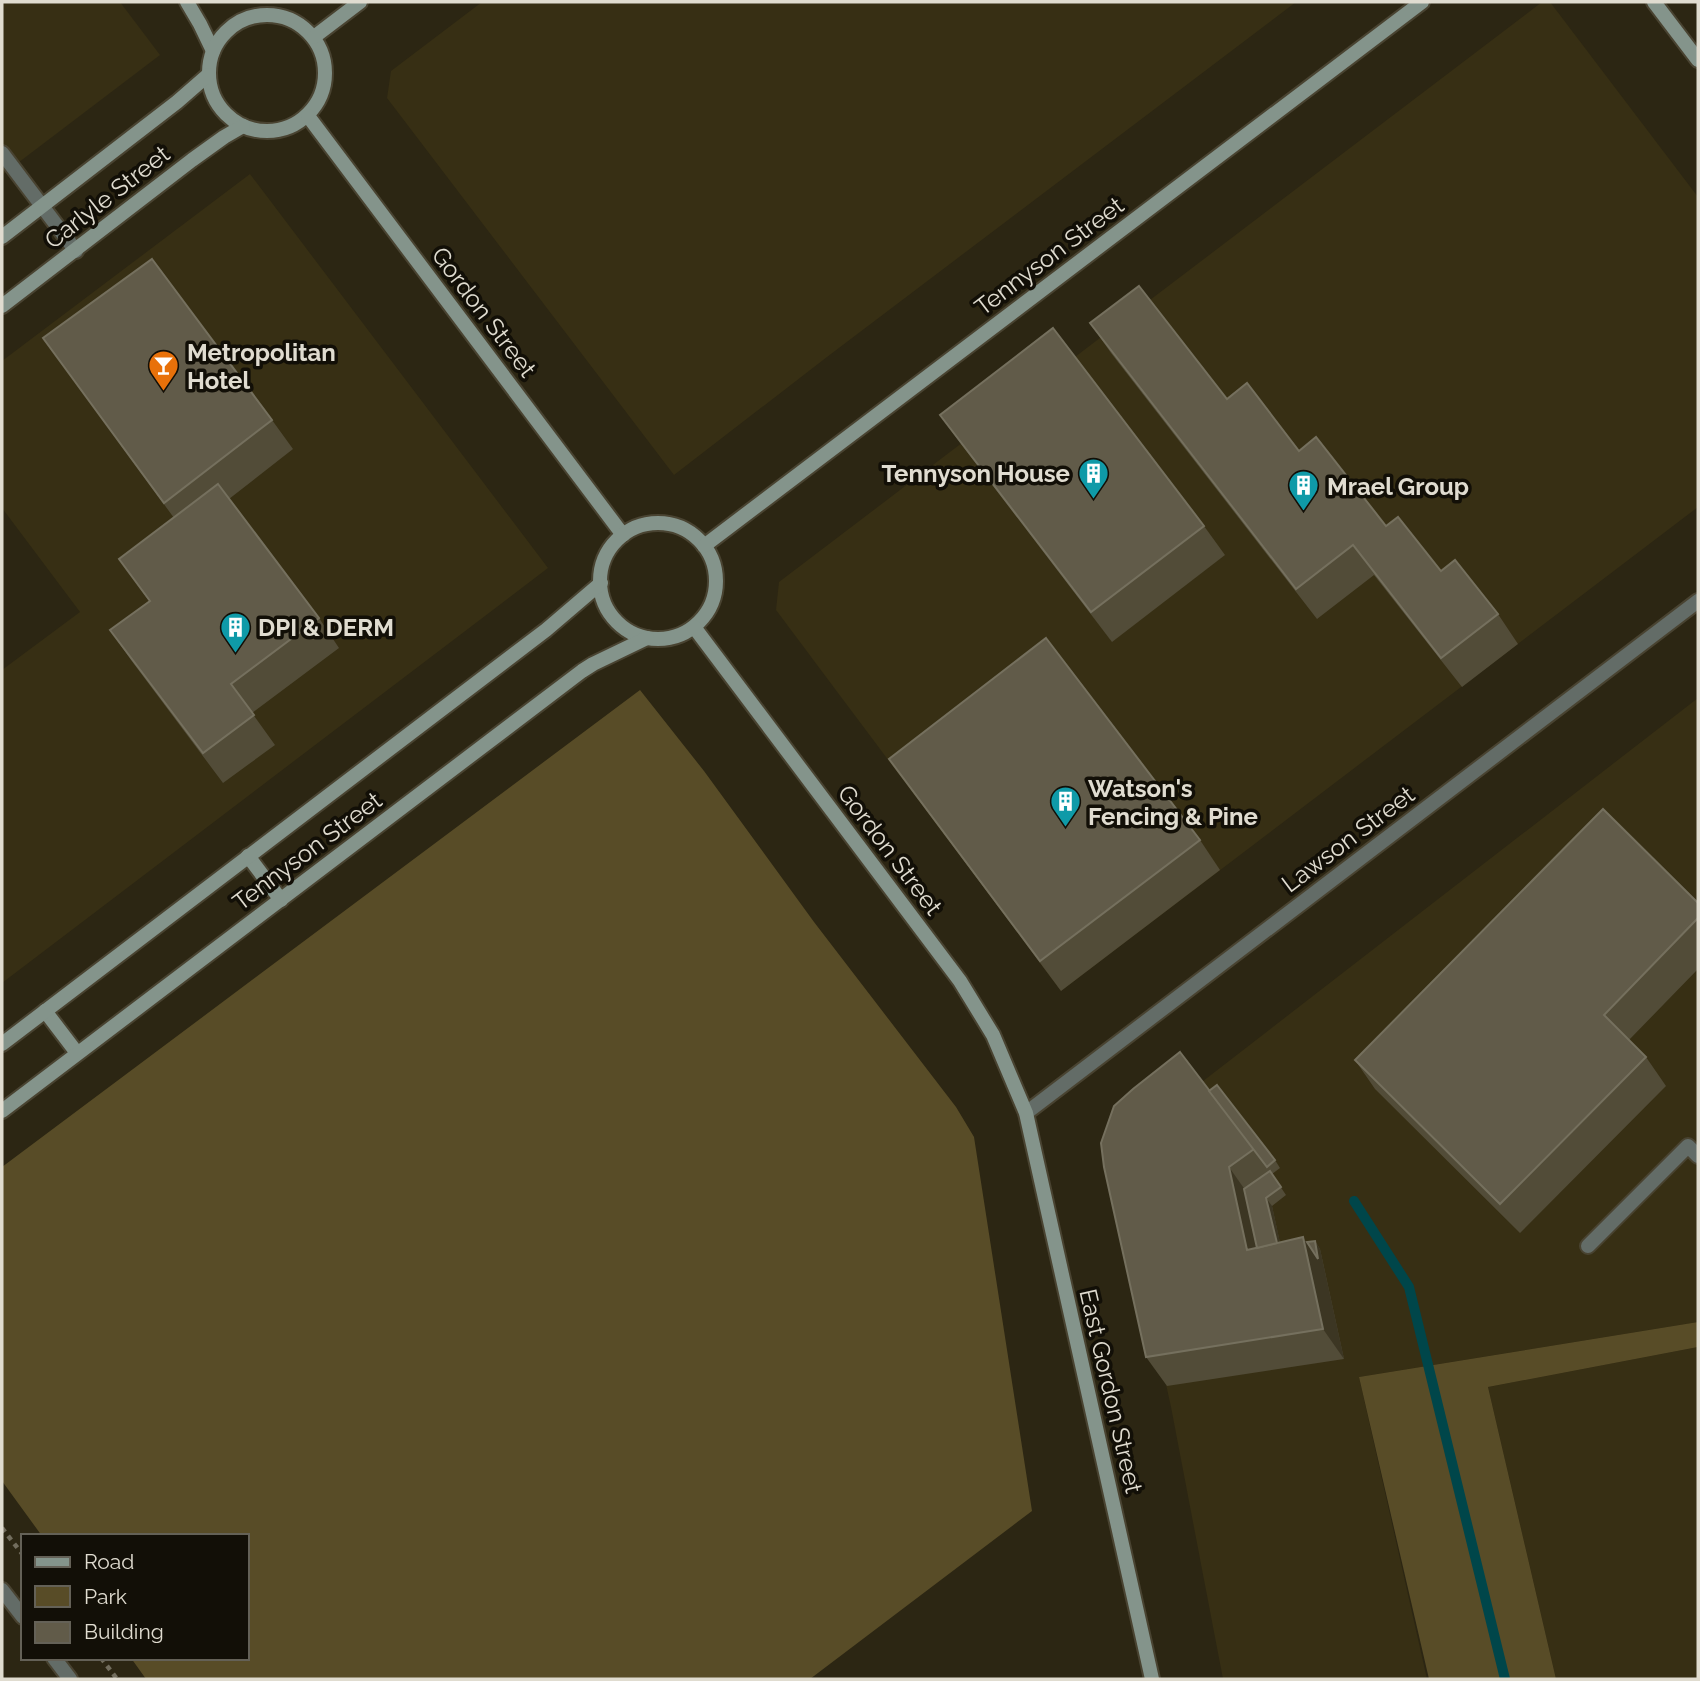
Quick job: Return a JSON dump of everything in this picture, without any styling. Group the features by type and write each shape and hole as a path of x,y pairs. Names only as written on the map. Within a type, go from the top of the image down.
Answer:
{"street":[{"path":"187,2 213,51"},
{"path":"264,2 283,17"},
{"path":"314,37 359,2"},
{"name":"Tennyson Street","path":"704,546 1422,2"},
{"path":"1654,2 1698,60"},
{"path":"249,17 283,17 300,24 314,37 323,52 325,86 318,103 308,116 293,126 277,131 259,131 229,118 219,105 211,91 208,75 213,51 221,37 234,25 249,17"},
{"name":"Carlyle Street","path":"2,237 208,75"},
{"name":"Gordon Street","path":"308,116 624,535"},
{"name":"Carlyle Street","path":"2,306 192,160 243,126"},
{"path":"2,153 76,251"},
{"path":"657,523 675,526 691,533 704,546 713,562 717,579 714,598 706,614 694,627 680,636 647,638 629,631 614,619 604,602 601,583 603,565 611,548 624,535 639,527 657,523"},
{"name":"Tennyson Street","path":"2,1044 546,630 601,583"},
{"name":"Lawson Street","path":"1026,1113 1698,601"},
{"name":"Gordon Street","path":"694,627 960,981 993,1035 1026,1113"},
{"name":"Tennyson Street","path":"2,1111 582,671 647,638"},
{"path":"248,856 281,900"},
{"path":"45,1011 77,1054"},
{"name":"East Gordon Street","path":"1026,1113 1152,1679"},
{"path":"1588,1246 1688,1146 1698,1156"},
{"path":"2,1590 21,1614"},
{"path":"56,1660 70,1679"}],"path":[{"path":"2,1528 21,1552"},
{"path":"103,1660 117,1679"}],"shaded area":[{"path":"2,2 120,2 160,55 2,175"},
{"path":"482,2 1296,2 674,475 387,98 391,71"},
{"path":"1542,2 1550,2 1698,197 1698,507 1061,991 776,610 779,582"},
{"path":"250,174 548,568 2,983 2,670 80,612 2,508 2,361"},
{"path":"1698,698 1698,1322 1359,1377 1427,1679 1223,1679 1171,1407 1125,1197 1154,1119"},
{"path":"1698,1347 1698,1679 1556,1679 1488,1387"}],"green space":[{"path":"640,690 956,1107 974,1137 1032,1511 810,1679 146,1679 132,1660 248,1660 248,1534 41,1534 2,1481 2,1167"},
{"path":"1698,1322 1698,1347 1488,1387 1556,1679 1429,1679 1359,1377"}],"building":[{"path":"152,259 272,420 164,503 43,338"},
{"name":"Mrael Group","path":"1139,286 1227,399 1247,383 1299,451 1316,437 1386,526 1398,517 1441,571 1455,560 1498,614 1441,658 1353,545 1296,589 1090,323"},
{"name":"Tennyson House","path":"1053,328 1204,526 1091,612 940,415"},
{"name":"DPI & DERM","path":"218,484 319,618 231,684 254,715 203,753 110,630 150,601 119,559"},
{"name":"Watson's Fencing & Pine","path":"1046,638 1200,840 1040,961 889,759"},
{"path":"1603,809 1698,903 1698,918 1604,1015 1646,1057 1500,1204 1355,1060"},
{"path":"1180,1052 1254,1149 1229,1167 1247,1250 1303,1237 1323,1329 1146,1357 1101,1143 1114,1106"},
{"path":"1217,1085 1275,1160 1267,1167 1209,1091"},
{"path":"1270,1171 1281,1187 1266,1198 1277,1243 1257,1248 1244,1189"},
{"path":"1315,1241 1318,1259 1307,1242"}],"waterway":[{"path":"1354,1201 1409,1287 1505,1679"}],"place":[{"name":"Metropolitan Hotel","path":"164,393"},
{"name":"Tennyson House","path":"1093,500"},
{"name":"Mrael Group","path":"1304,513"},
{"name":"DPI & DERM","path":"235,654"},
{"name":"Watson's Fencing & Pine","path":"1065,829"}]}
